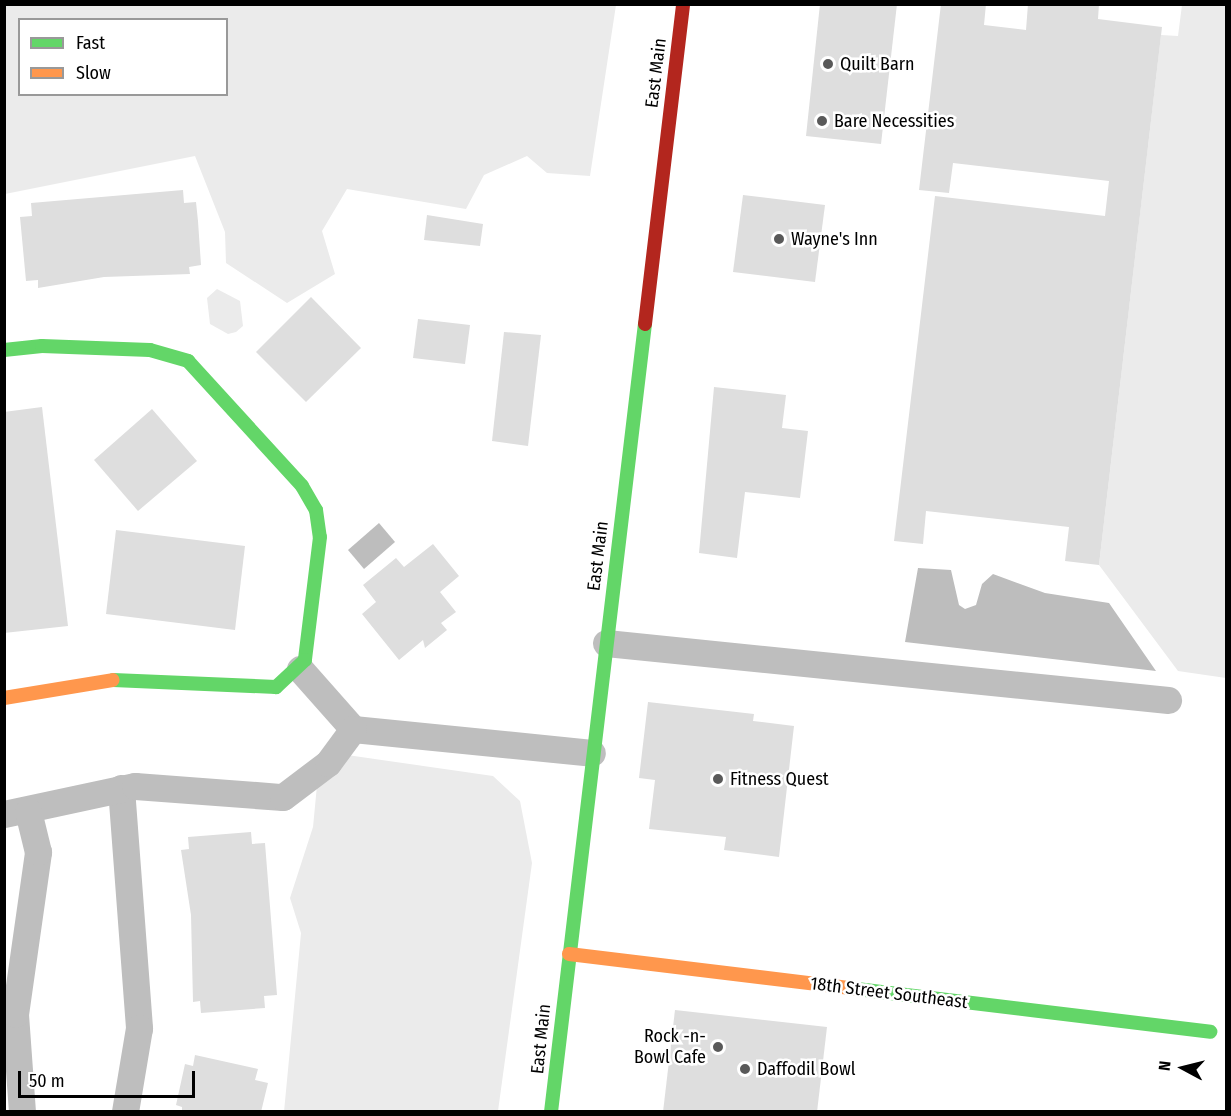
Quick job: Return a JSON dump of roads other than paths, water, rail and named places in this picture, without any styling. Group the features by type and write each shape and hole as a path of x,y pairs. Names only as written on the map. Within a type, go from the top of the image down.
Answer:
{"street":[{"name":"East Main","path":"551,1112 683,4"},
{"path":"4,350 42,346 150,350 177,355 199,369 302,486 316,510 320,537 309,646 300,669 276,687 116,679 4,698"},
{"path":"606,643 1168,700"},
{"path":"300,669 353,729 592,753"},
{"path":"22,1112 15,1014 38,852 16,813 121,788 153,786 283,797 327,763 353,729"},
{"path":"121,788 139,1028 125,1112"},
{"name":"18th Street Southeast","path":"569,954 1210,1032"}],"place":[{"name":"Quilt Barn","path":"828,64"},
{"name":"Bare Necessities","path":"822,121"},
{"name":"Wayne's Inn","path":"779,239"},
{"name":"Fitness Quest","path":"718,779"},
{"name":"Rock -n- Bowl Cafe","path":"718,1047"},
{"name":"Daffodil Bowl","path":"745,1069"}]}
